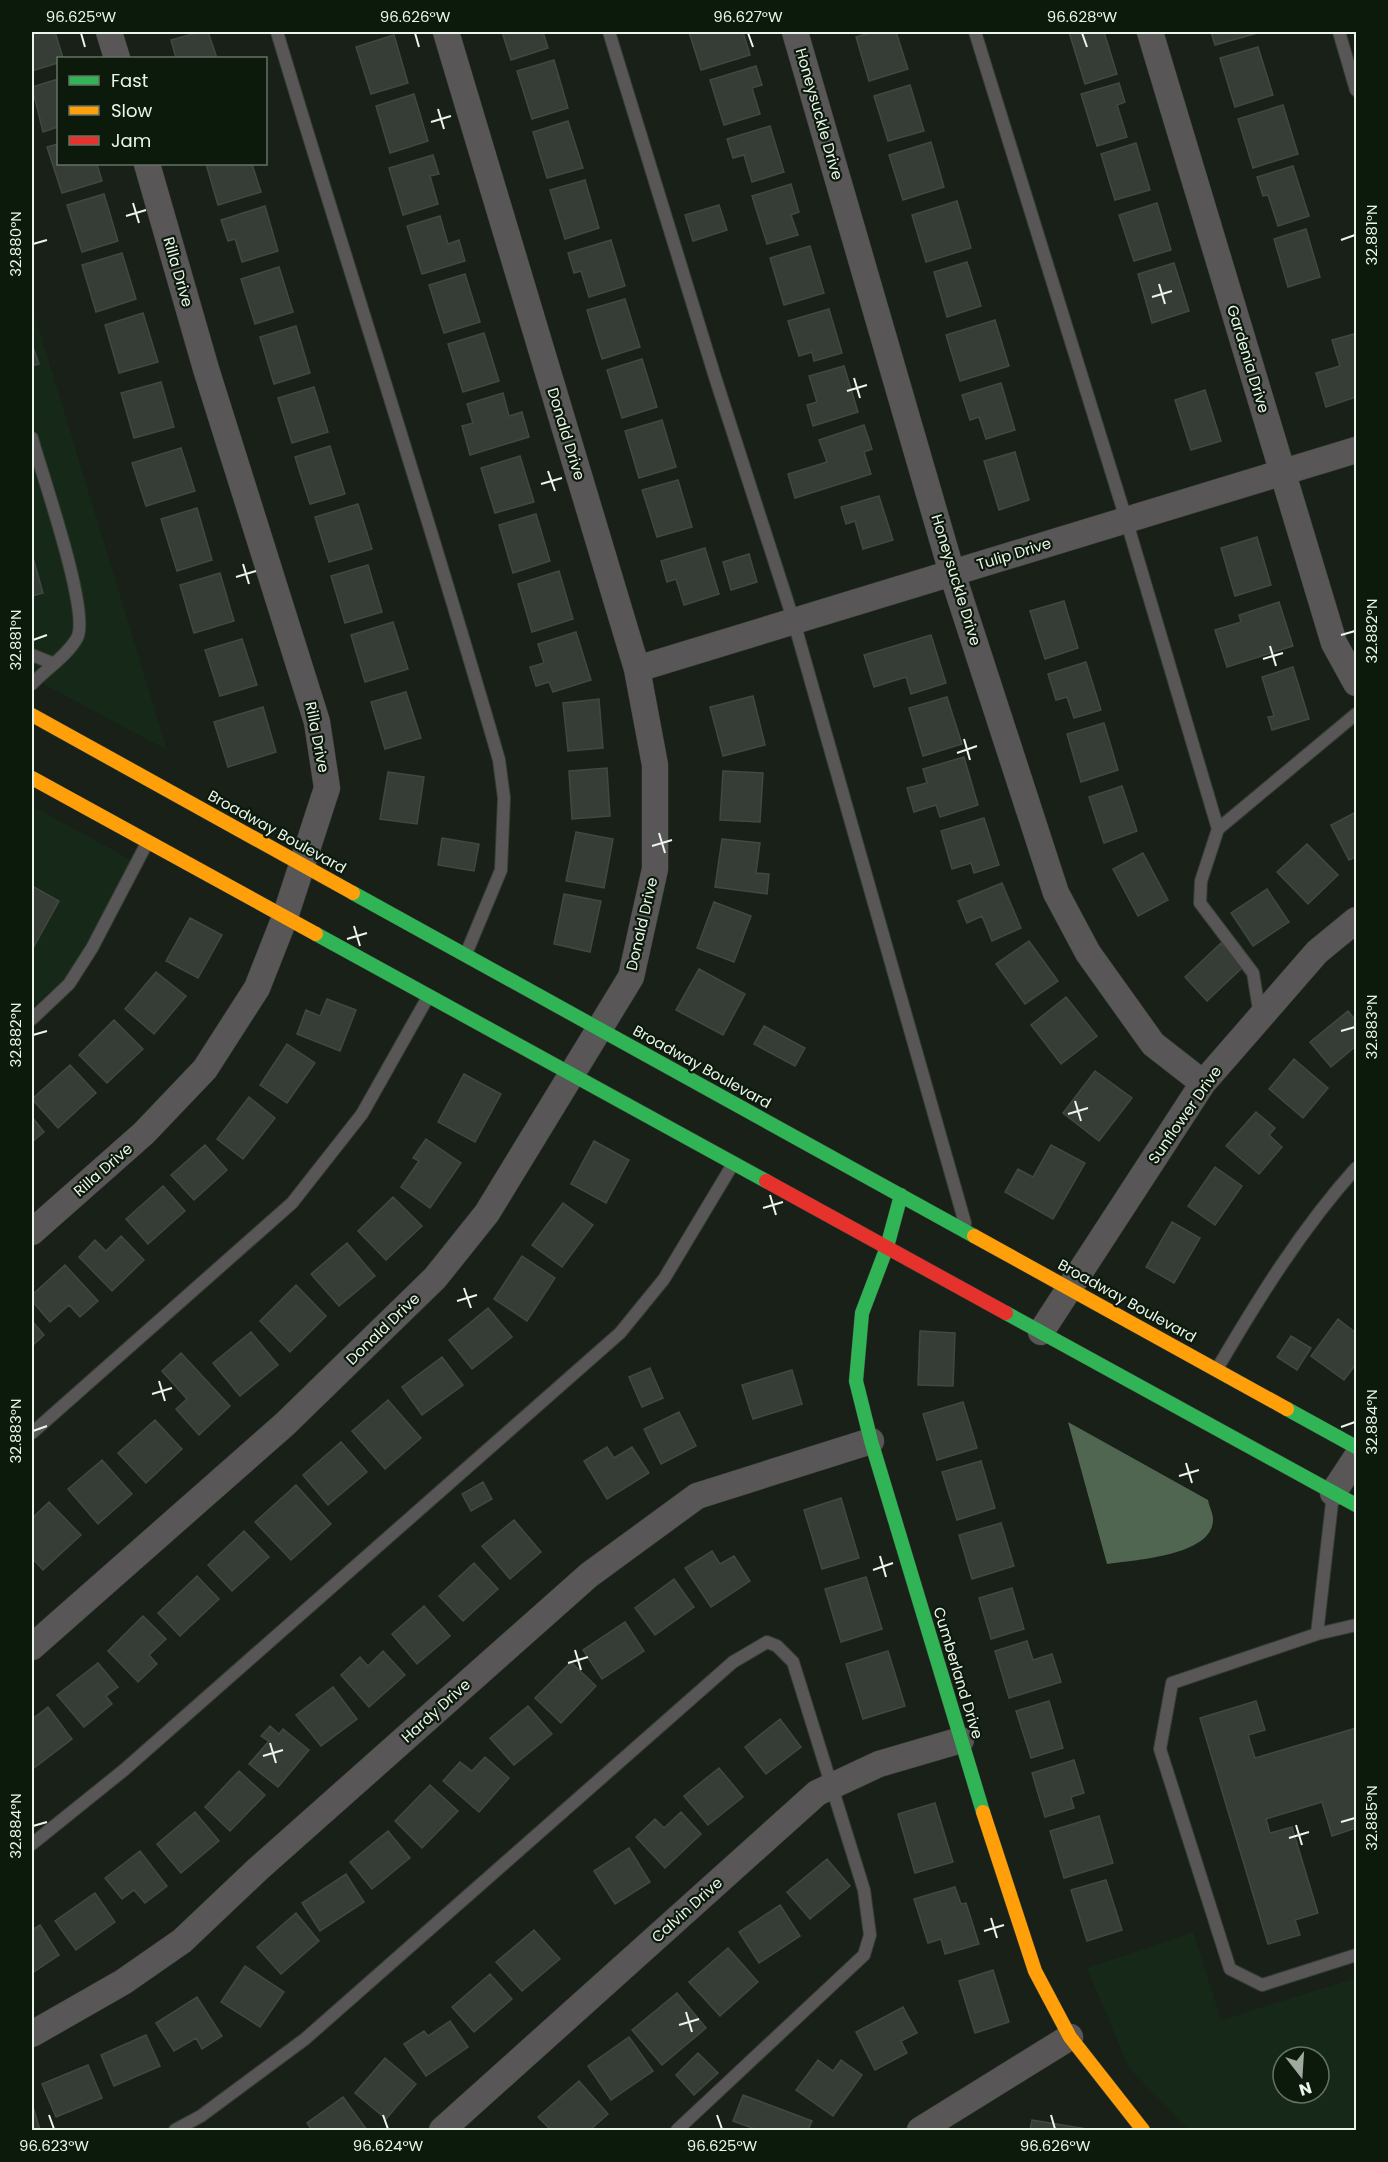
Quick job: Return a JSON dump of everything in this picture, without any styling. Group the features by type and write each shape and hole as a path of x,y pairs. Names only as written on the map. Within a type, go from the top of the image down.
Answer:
{"main road":[{"name":"Broadway Boulevard","path":"32,715 1356,1447"},
{"path":"32,778 1356,1506"},
{"name":"Cumberland Drive","path":"901,1196 887,1247 862,1313 856,1381 871,1441 961,1740 1035,1971 1070,2037 1143,2130"}],"street":[{"path":"109,32 117,57"},
{"name":"Donald Drive","path":"32,1647 285,1424 435,1278 487,1213 631,977 655,869 655,765 637,669 446,32"},
{"name":"Honeysuckle Drive","path":"795,32 952,573 1056,893 1088,953 1153,1044 1203,1083"},
{"name":"Gardenia Drive","path":"1150,32 1334,643 1356,683"},
{"name":"Rilla Drive","path":"32,1232 144,1133 205,1069 257,988 285,917 327,788 317,722 206,369 147,165"},
{"name":"Tulip Drive","path":"637,669 1356,450"},
{"name":"Sunflower Drive","path":"1041,1332 1203,1083 1317,952 1356,920"},
{"name":"Hardy Drive","path":"32,2034 123,1982 182,1941 258,1869 589,1575 697,1496 871,1441"},
{"path":"1333,1493 1356,1458"},
{"name":"Calvin Drive","path":"442,2130 817,1793 879,1764 961,1740"},
{"path":"920,2130 1070,2037"}],"lane":[{"path":"277,32 412,466 499,760 504,798 501,870 466,955"},
{"path":"609,32 715,377 794,622 967,1232"},
{"path":"975,32 1126,519 1218,829"},
{"path":"1339,32 1356,90"},
{"path":"32,438 78,599 81,627 76,640 32,684"},
{"path":"32,655 52,663"},
{"path":"1260,1018 1253,973 1200,903 1201,881 1218,829 1356,714"},
{"path":"32,1019 69,984 92,948 148,842"},
{"path":"32,1432 292,1203 362,1114 429,996"},
{"path":"32,1844 187,1716 620,1333 664,1279 733,1163"},
{"path":"1217,1370 1257,1301 1338,1188 1356,1168"},
{"path":"1317,1634 1333,1493"},
{"path":"1356,1625 1317,1634 1172,1683 1160,1749 1230,1969 1262,1985 1356,1955"},
{"path":"175,2130 201,2116 305,2039 732,1662 767,1642 777,1646 793,1662 864,1890 870,1935 864,1955 677,2130"}],"shaded area":[{"path":"32,306 167,750 32,678"},
{"path":"32,806 133,861 69,975 32,1008"},
{"path":"1068,1422 1208,1500 1213,1519 1210,1531 1201,1541 1170,1554 1107,1564"},
{"path":"1193,1932 1221,2020 1356,1978 1356,2130 1189,2130 1129,2068 1087,1968"}],"building":[{"path":"32,32 55,32 63,57 57,57 57,63 32,71"},
{"path":"208,32 217,57 176,57 171,40"},
{"path":"502,32 543,32 548,48 511,60"},
{"path":"689,32 743,32 750,55 701,70"},
{"path":"873,32 896,32 908,69 869,81 856,37"},
{"path":"1069,32 1104,32 1117,74 1085,84"},
{"path":"1211,32 1261,32 1215,45"},
{"path":"394,35 408,83 371,94 356,47"},
{"path":"1258,47 1273,95 1235,107 1220,58"},
{"path":"554,60 568,108 532,119 517,71"},
{"path":"756,66 762,85 752,88 760,114 724,125 710,80"},
{"path":"57,79 57,127 43,132 32,87"},
{"path":"1119,83 1125,102 1117,105 1127,137 1097,146 1081,94"},
{"path":"910,85 924,131 888,141 874,96"},
{"path":"414,94 428,141 390,153 376,106"},
{"path":"1283,105 1298,154 1253,168 1238,119"},
{"path":"568,121 583,168 547,178 533,132"},
{"path":"770,126 784,172 752,182 744,155 733,158 727,139"},
{"path":"931,142 944,187 903,200 889,155"},
{"path":"1136,143 1150,190 1115,200 1101,154"},
{"path":"57,144 57,165 97,165 102,181 62,193 47,147"},
{"path":"433,155 439,174 430,176 438,204 403,215 389,168"},
{"path":"206,165 252,165 261,192 218,205"},
{"path":"1293,166 1309,216 1278,226 1268,195 1263,196 1257,177"},
{"path":"585,180 599,228 565,239 550,190"},
{"path":"791,184 799,212 791,215 798,235 767,244 752,196"},
{"path":"104,194 118,241 82,252 67,205"},
{"path":"957,201 971,248 926,262 912,215"},
{"path":"1157,203 1171,250 1134,261 1119,215"},
{"path":"719,205 727,230 693,241 685,215"},
{"path":"265,206 278,251 242,262 235,239 228,241 221,220"},
{"path":"440,216 448,244 459,240 465,261 422,274 407,226"},
{"path":"1306,229 1320,277 1288,287 1274,239"},
{"path":"611,240 625,286 589,297 581,271 574,273 568,253"},
{"path":"810,246 824,293 784,305 770,258"},
{"path":"122,253 136,299 96,312 82,265"},
{"path":"967,262 981,306 947,317 934,272"},
{"path":"1174,263 1189,311 1152,323 1138,274"},
{"path":"279,267 293,312 255,324 241,279"},
{"path":"465,274 480,322 444,333 429,285"},
{"path":"625,299 640,347 602,359 587,310"},
{"path":"829,309 842,353 814,361 812,352 799,356 788,321"},
{"path":"143,313 158,362 119,373 105,325"},
{"path":"995,320 1009,366 960,381 946,335"},
{"path":"296,326 310,373 274,384 260,337"},
{"path":"484,333 499,381 463,392 448,344"},
{"path":"1354,334 1356,397 1326,407 1316,373 1340,366 1332,340"},
{"path":"32,344 39,364 32,366"},
{"path":"642,359 657,407 622,418 607,370"},
{"path":"844,366 858,412 813,426 807,405 817,402 809,376"},
{"path":"161,382 174,427 134,438 121,393"},
{"path":"1001,383 1015,430 986,439 979,417 970,420 962,395"},
{"path":"314,387 328,432 292,443 278,398"},
{"path":"1205,390 1221,441 1191,450 1175,400"},
{"path":"503,393 509,416 522,412 529,437 470,455 462,426 473,423 467,404"},
{"path":"662,420 676,467 639,478 625,431"},
{"path":"864,425 872,449 864,452 871,474 795,498 788,474 827,462 819,440"},
{"path":"330,446 345,494 310,504 295,457"},
{"path":"181,448 195,491 146,506 132,463"},
{"path":"1015,452 1029,500 999,510 984,461"},
{"path":"520,456 534,502 495,513 481,468"},
{"path":"678,480 692,527 657,537 642,490"},
{"path":"879,496 893,540 863,549 855,521 846,524 841,507"},
{"path":"358,504 372,549 329,562 315,517"},
{"path":"197,508 212,560 177,571 161,519"},
{"path":"536,514 550,561 513,573 499,525"},
{"path":"1257,537 1271,585 1235,596 1221,548"},
{"path":"705,548 719,594 684,605 676,579 667,582 661,561"},
{"path":"32,554 43,593 32,596"},
{"path":"749,554 757,582 731,590 723,562"},
{"path":"368,565 382,612 345,623 331,576"},
{"path":"559,571 573,619 532,632 518,584"},
{"path":"220,573 234,621 194,633 180,585"},
{"path":"1064,601 1078,648 1045,659 1030,611"},
{"path":"1279,602 1293,646 1227,667 1215,630 1241,622 1239,615"},
{"path":"393,622 408,669 365,682 351,635"},
{"path":"576,632 591,680 553,692 549,682 536,686 530,667 544,663 538,644"},
{"path":"931,635 946,683 911,694 906,677 874,687 864,655"},
{"path":"242,639 257,685 220,696 205,650"},
{"path":"1086,662 1101,710 1074,718 1067,697 1056,700 1048,674"},
{"path":"1293,667 1309,719 1272,730 1268,717 1274,716 1262,677"},
{"path":"406,692 421,738 385,749 371,702"},
{"path":"753,696 765,745 723,756 710,707"},
{"path":"947,697 962,744 923,756 909,708"},
{"path":"599,699 603,748 568,751 563,703"},
{"path":"263,707 276,752 228,767 214,722"},
{"path":"1104,723 1118,770 1081,782 1067,734"},
{"path":"964,757 978,805 940,817 936,805 914,812 907,788 927,783 923,769"},
{"path":"607,768 610,816 572,819 569,771"},
{"path":"723,771 763,773 760,822 720,820"},
{"path":"388,772 424,777 417,824 380,819"},
{"path":"1122,786 1137,831 1104,843 1089,797"},
{"path":"1356,812 1356,857 1349,860 1331,825"},
{"path":"984,818 999,865 974,873 971,863 952,869 941,831"},
{"path":"576,832 613,839 604,888 566,881"},
{"path":"442,838 479,844 474,871 438,865"},
{"path":"722,839 760,843 756,873 769,874 767,894 715,887"},
{"path":"1307,844 1338,875 1308,904 1277,872"},
{"path":"1143,853 1168,900 1138,916 1113,869"},
{"path":"1002,883 1021,928 992,941 982,916 967,923 958,901"},
{"path":"32,886 59,901 32,950"},
{"path":"1267,889 1289,922 1253,946 1231,913"},
{"path":"564,894 601,901 590,952 554,944"},
{"path":"714,902 751,916 734,962 697,948"},
{"path":"190,918 222,935 198,978 166,961"},
{"path":"1029,941 1058,981 1025,1004 996,964"},
{"path":"1221,943 1243,967 1207,1001 1185,977"},
{"path":"699,969 745,994 723,1035 676,1010"},
{"path":"156,972 186,996 154,1034 125,1009"},
{"path":"1066,997 1097,1036 1061,1064 1031,1025"},
{"path":"327,999 356,1010 340,1051 297,1034 306,1010 320,1016"},
{"path":"1348,1011 1356,1021 1356,1046 1331,1067 1310,1042"},
{"path":"114,1020 143,1049 107,1083 79,1055"},
{"path":"764,1026 805,1048 795,1066 754,1044"},
{"path":"287,1044 315,1063 287,1103 260,1085"},
{"path":"1294,1059 1328,1088 1303,1118 1269,1089"},
{"path":"70,1065 96,1093 58,1128 32,1099"},
{"path":"1095,1071 1132,1098 1099,1141 1063,1113"},
{"path":"464,1074 501,1094 475,1142 438,1122"},
{"path":"249,1097 275,1118 243,1159 217,1139"},
{"path":"1256,1112 1275,1128 1269,1135 1282,1147 1259,1174 1226,1146"},
{"path":"32,1117 44,1132 32,1142"},
{"path":"426,1139 461,1163 430,1208 401,1187 419,1161 413,1158"},
{"path":"594,1141 629,1160 606,1203 571,1184"},
{"path":"205,1145 227,1170 194,1200 171,1175"},
{"path":"1051,1145 1085,1163 1053,1219 1005,1192 1018,1169 1033,1177"},
{"path":"1215,1167 1242,1186 1215,1225 1188,1206"},
{"path":"163,1186 185,1211 148,1244 126,1219"},
{"path":"393,1197 422,1226 386,1260 358,1231"},
{"path":"563,1203 593,1225 562,1267 532,1245"},
{"path":"1172,1222 1200,1238 1174,1283 1146,1267"},
{"path":"121,1236 144,1260 112,1291 79,1257 95,1240 106,1251"},
{"path":"347,1243 375,1276 339,1306 311,1274"},
{"path":"522,1256 555,1278 527,1321 494,1299"},
{"path":"65,1265 98,1301 80,1317 69,1305 50,1322 32,1301 32,1295"},
{"path":"296,1285 326,1316 290,1352 260,1321"},
{"path":"488,1308 512,1337 472,1369 449,1340"},
{"path":"1338,1319 1356,1333 1356,1364 1344,1380 1311,1356"},
{"path":"32,1321 44,1335 32,1346"},
{"path":"920,1331 955,1333 953,1386 918,1385"},
{"path":"251,1332 278,1365 240,1396 213,1363"},
{"path":"1291,1336 1311,1348 1297,1370 1277,1357"},
{"path":"181,1353 230,1406 199,1435 176,1409 187,1399 162,1371"},
{"path":"442,1357 463,1385 422,1415 402,1387"},
{"path":"650,1368 663,1398 642,1407 629,1377"},
{"path":"792,1370 802,1404 753,1419 742,1385"},
{"path":"388,1400 421,1438 385,1469 352,1431"},
{"path":"963,1402 977,1448 937,1460 923,1414"},
{"path":"679,1412 696,1446 661,1464 644,1429"},
{"path":"155,1420 182,1449 146,1483 118,1453"},
{"path":"341,1442 367,1472 328,1505 303,1475"},
{"path":"607,1447 614,1458 632,1447 649,1473 607,1499 584,1461"},
{"path":"102,1460 132,1494 98,1524 68,1489"},
{"path":"981,1461 995,1508 957,1520 942,1472"},
{"path":"483,1482 492,1499 471,1511 462,1494"},
{"path":"296,1485 331,1524 291,1560 255,1522"},
{"path":"841,1498 859,1558 822,1569 804,1510"},
{"path":"49,1502 81,1535 43,1570 32,1558 32,1518"},
{"path":"514,1520 541,1552 510,1579 482,1546"},
{"path":"1001,1523 1014,1566 972,1579 959,1535"},
{"path":"244,1531 269,1557 232,1591 208,1565"},
{"path":"712,1551 720,1564 734,1556 750,1581 711,1607 685,1568"},
{"path":"474,1563 498,1589 463,1621 439,1596"},
{"path":"197,1576 219,1599 180,1636 158,1613"},
{"path":"866,1577 882,1629 841,1642 825,1589"},
{"path":"674,1579 694,1607 655,1635 635,1608"},
{"path":"1012,1588 1024,1629 991,1639 979,1598"},
{"path":"424,1606 450,1636 417,1664 392,1634"},
{"path":"143,1616 166,1639 149,1655 157,1664 138,1682 108,1651"},
{"path":"625,1622 644,1651 602,1679 583,1650"},
{"path":"1027,1641 1033,1660 1052,1654 1061,1682 1009,1698 995,1651"},
{"path":"383,1651 405,1675 369,1707 341,1675 360,1657 368,1666"},
{"path":"888,1651 905,1706 863,1719 846,1664"},
{"path":"571,1662 596,1686 561,1723 535,1698"},
{"path":"98,1663 118,1687 106,1696 112,1704 84,1727 57,1695"},
{"path":"333,1687 357,1719 321,1746 296,1715"},
{"path":"1049,1701 1063,1748 1031,1758 1016,1711"},
{"path":"1256,1701 1265,1730 1248,1735 1255,1758 1356,1728 1356,1828 1332,1836 1322,1802 1266,1819 1270,1833 1292,1827 1318,1913 1295,1920 1300,1935 1268,1944 1200,1718"},
{"path":"528,1706 552,1734 514,1765 490,1738"},
{"path":"48,1707 72,1739 34,1768 32,1765 32,1719"},
{"path":"780,1719 801,1747 766,1774 745,1747"},
{"path":"270,1726 279,1734 283,1729 309,1750 278,1787 249,1764 269,1741 261,1736"},
{"path":"485,1757 509,1778 479,1812 443,1781 460,1762 472,1771"},
{"path":"1074,1760 1084,1793 1071,1797 1074,1808 1045,1817 1032,1773"},
{"path":"719,1768 743,1797 708,1825 684,1796"},
{"path":"239,1771 265,1795 230,1831 205,1807"},
{"path":"430,1785 458,1811 422,1848 395,1821"},
{"path":"935,1803 953,1862 915,1873 898,1814"},
{"path":"195,1812 219,1841 181,1873 157,1844"},
{"path":"681,1812 701,1834 665,1868 636,1837 655,1819 664,1828"},
{"path":"1099,1816 1113,1863 1064,1878 1050,1831"},
{"path":"388,1831 410,1858 372,1889 350,1862"},
{"path":"629,1848 650,1882 615,1904 594,1871"},
{"path":"140,1851 167,1886 145,1903 134,1890 122,1899 105,1878"},
{"path":"827,1859 850,1886 810,1919 787,1892"},
{"path":"346,1874 364,1902 320,1931 302,1903"},
{"path":"1106,1880 1122,1930 1087,1941 1071,1890"},
{"path":"955,1887 961,1904 966,1903 979,1944 945,1954 941,1939 928,1943 914,1899"},
{"path":"95,1893 115,1922 76,1950 55,1921"},
{"path":"780,1905 800,1936 759,1963 739,1932"},
{"path":"296,1913 319,1941 281,1974 257,1947"},
{"path":"40,1925 59,1955 32,1973 32,1930"},
{"path":"534,1930 560,1959 522,1991 496,1962"},
{"path":"728,1948 758,1982 720,2016 689,1982"},
{"path":"245,1966 284,1992 260,2027 221,2002"},
{"path":"993,1970 1009,2022 975,2033 959,1981"},
{"path":"490,1974 512,1999 474,2032 452,2007"},
{"path":"677,1993 706,2028 662,2065 632,2030"},
{"path":"197,1997 222,2036 202,2049 196,2038 174,2051 156,2023"},
{"path":"903,2007 917,2033 901,2041 907,2053 875,2070 856,2032"},
{"path":"450,2021 468,2047 426,2076 404,2044 424,2031 428,2036"},
{"path":"146,2035 160,2066 114,2086 101,2055"},
{"path":"629,2037 653,2071 611,2100 588,2066"},
{"path":"698,2053 718,2073 694,2095 676,2075"},
{"path":"385,2058 416,2084 386,2119 355,2093"},
{"path":"818,2060 833,2071 841,2060 862,2075 833,2116 796,2090"},
{"path":"88,2065 102,2098 56,2117 42,2084"},
{"path":"579,2081 608,2114 590,2130 551,2130 538,2117"},
{"path":"743,2095 812,2121 808,2130 758,2130 733,2121"},
{"path":"343,2097 367,2130 312,2130 307,2123"},
{"path":"32,2103 40,2130 32,2130"},
{"path":"1032,2120 1093,2130 1030,2130"}],"traffic: fast":[{"path":"353,893 974,1236"},
{"path":"316,934 766,1181"},
{"path":"901,1195 887,1247 862,1313 856,1381 871,1441 983,1812"},
{"path":"1006,1313 1356,1505"},
{"path":"1287,1409 1356,1447"}],"traffic: slow":[{"path":"32,715 353,893"},
{"path":"32,778 316,934"},
{"path":"974,1236 1287,1409"},
{"path":"983,1812 1035,1971 1070,2037 1143,2130"}],"traffic: jam":[{"path":"766,1181 1006,1313"}]}
